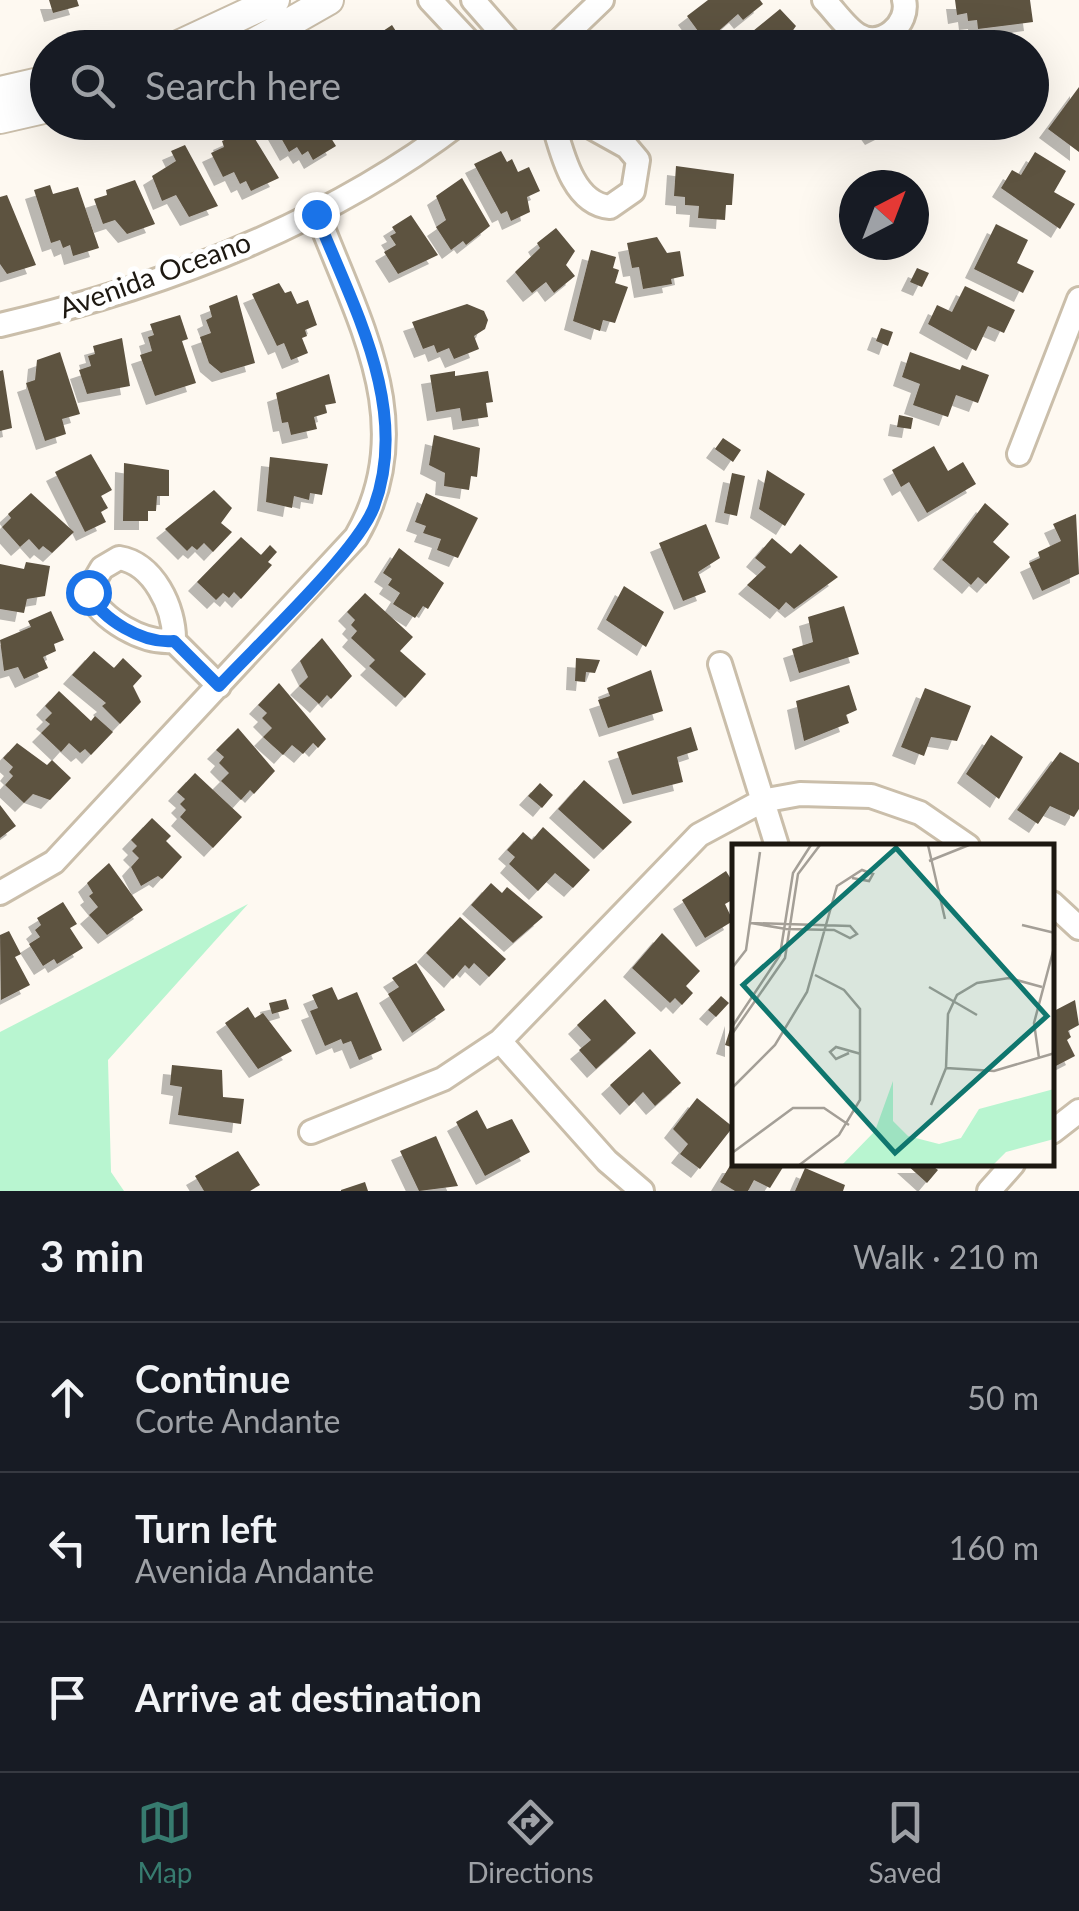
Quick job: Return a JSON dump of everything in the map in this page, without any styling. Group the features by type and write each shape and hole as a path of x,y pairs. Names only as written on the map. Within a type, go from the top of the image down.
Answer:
{"street":[{"path":"211,30 275,0"},
{"path":"276,30 329,0"},
{"path":"430,0 458,30"},
{"path":"473,0 499,30"},
{"path":"571,30 602,0"},
{"path":"824,0 853,30"},
{"path":"893,30 906,9 904,0"},
{"path":"0,91 30,84"},
{"path":"0,118 30,112"},
{"name":"Avenida Oceano","path":"0,325 91,302 316,214 418,156 438,140"},
{"path":"560,140 580,193 596,206 610,207 633,191 638,160 614,140"},
{"path":"0,893 54,862 356,537 374,507 388,430 378,373 316,214"},
{"path":"1019,454 1079,299"},
{"path":"174,641 219,686"},
{"path":"720,664 776,844"},
{"path":"311,1132 444,1079 500,1042 700,834 762,801 800,794 871,796 920,813 965,844"},
{"path":"1054,904 1079,928"},
{"path":"500,1042 607,1161 642,1191"},
{"path":"1054,1130 1079,1111"},
{"path":"989,1191 1011,1166"}],"green space":[{"path":"248,904 108,1060 111,1172 124,1191 0,1191 0,1032"}],"building":[{"path":"49,0 77,0 79,6 53,13"},
{"path":"708,0 760,0 763,4 743,20 738,14 720,30 697,30 687,16"},
{"path":"955,0 1030,0 1033,22 978,29 977,20 968,21 967,13 957,15"},
{"path":"780,9 796,26 793,30 754,30"},
{"path":"1079,87 1079,152 1049,128"},
{"path":"256,140 279,178 251,191 246,181 240,184 234,172 223,177 211,153 224,147 222,141"},
{"path":"282,140 332,140 336,146 313,160 308,151 302,155 297,147 289,152"},
{"path":"185,145 218,206 189,217 176,195 162,201 152,176 176,161 171,151"},
{"path":"501,151 507,162 512,159 518,172 529,167 540,191 527,197 530,212 511,221 507,211 501,214 474,164"},
{"path":"1035,152 1066,171 1054,192 1075,204 1060,229 1001,188 1012,170 1021,175"},
{"path":"676,166 734,174 732,205 726,205 725,220 698,218 699,206 685,205 685,197 674,196"},
{"path":"462,178 490,226 466,245 463,241 451,250 436,227 446,220 436,196"},
{"path":"135,180 155,224 127,234 115,220 103,224 94,199 107,195 106,190"},
{"path":"50,185 53,194 78,187 99,248 73,256 70,245 63,248 60,240 51,243 34,190"},
{"path":"7,195 36,265 7,274 0,264 0,197"},
{"path":"411,215 438,255 398,274 384,252 396,245 390,236 396,233 392,227"},
{"path":"996,224 1028,240 1017,263 1034,271 1023,293 974,269"},
{"path":"556,228 575,251 566,265 575,276 554,293 546,282 532,293 515,272 540,248 537,243"},
{"path":"657,237 667,253 680,251 684,276 671,279 672,284 643,289 639,267 632,268 627,243"},
{"path":"591,250 616,257 613,268 619,270 615,283 628,287 615,323 603,320 600,331 573,321"},
{"path":"917,268 929,273 922,287 910,282"},
{"path":"279,283 285,293 291,291 297,304 308,300 317,325 305,330 307,336 302,338 308,353 291,360 284,343 277,346 252,294"},
{"path":"965,286 1015,310 1004,333 988,326 976,351 928,324 937,305 952,312"},
{"path":"237,295 255,363 221,373 209,363 200,337 211,333 206,320 212,317 209,306"},
{"path":"467,304 484,311 488,320 485,329 474,336 479,349 454,359 449,348 437,353 434,345 423,349 412,322"},
{"path":"180,315 188,339 182,341 196,383 155,396 140,355 152,351 148,337 154,335 150,324"},
{"path":"881,328 893,332 888,346 876,341"},
{"path":"122,338 130,386 87,394 79,370 91,366 88,356 95,354 93,346"},
{"path":"60,352 80,414 62,419 66,434 45,441 26,383 35,380 37,360"},
{"path":"910,352 960,370 962,365 989,375 978,403 956,395 948,417 913,405 920,384 902,377"},
{"path":"3,370 12,428 0,431 0,371"},
{"path":"455,371 455,376 488,371 493,402 486,403 488,417 462,421 460,408 436,412 430,375"},
{"path":"329,374 336,403 325,405 327,413 314,417 317,429 291,435 288,422 282,423 276,393"},
{"path":"899,415 913,418 911,429 897,427"},
{"path":"434,435 480,448 477,477 471,476 469,490 444,486 445,473 429,465"},
{"path":"723,438 741,450 733,462 715,449"},
{"path":"934,446 948,471 963,462 976,484 927,513 909,482 901,487 892,470"},
{"path":"91,454 112,490 101,496 108,508 101,512 106,522 85,532 55,472"},
{"path":"270,457 328,464 322,495 310,493 309,500 294,496 292,508 266,502"},
{"path":"124,463 169,470 169,496 157,496 156,511 148,511 148,521 123,521"},
{"path":"767,470 805,494 785,526 759,509"},
{"path":"732,473 745,476 737,516 724,513"},
{"path":"214,490 232,508 221,523 232,532 213,552 204,543 197,550 192,546 187,551 165,529"},
{"path":"31,493 74,532 52,553 43,546 39,550 29,539 20,547 2,527 11,518 8,514"},
{"path":"426,493 478,518 458,558 437,550 441,539 423,533 426,526 415,522"},
{"path":"985,503 1009,524 993,542 1010,557 986,584 978,577 971,585 942,560"},
{"path":"1076,514 1079,574 1042,591 1029,563 1040,558 1038,552 1061,541 1053,524"},
{"path":"706,524 720,558 698,572 706,592 683,601 659,543"},
{"path":"241,537 261,555 270,545 277,552 268,562 272,565 241,599 234,592 229,598 223,593 216,600 197,582"},
{"path":"772,538 791,554 800,544 838,577 794,609 786,602 779,610 747,585 766,567 755,558"},
{"path":"399,548 444,583 428,609 423,606 415,618 393,604 400,593 388,585 392,579 383,573"},
{"path":"26,562 50,566 45,596 27,599 24,613 0,609 0,564 24,569"},
{"path":"624,586 664,612 646,647 606,620"},
{"path":"365,593 413,637 400,651 426,674 405,698 369,666 375,660 351,638 357,631 351,625 355,620 347,612"},
{"path":"844,606 859,654 799,673 792,649 813,642 808,617"},
{"path":"51,611 64,640 54,644 56,651 43,657 48,668 24,679 18,667 4,671 0,640 31,627 28,621"},
{"path":"322,638 352,676 331,699 327,695 319,704 299,686 308,677 300,661"},
{"path":"94,651 114,668 123,658 142,676 133,686 141,702 120,724 102,706 106,703 72,675"},
{"path":"576,658 600,660 595,673 586,672 585,682 575,681"},
{"path":"651,670 663,711 608,728 598,700 610,696 607,688"},
{"path":"279,683 326,739 318,748 313,743 303,754 292,745 283,755 263,737 272,728 262,718 267,713 258,705"},
{"path":"849,685 857,710 846,715 849,723 804,741 796,701"},
{"path":"925,688 971,706 957,741 931,737 924,756 901,747"},
{"path":"59,691 91,721 95,716 113,732 91,755 85,749 80,753 69,743 61,752 41,733 50,724 45,720 52,713 45,706"},
{"path":"691,727 698,750 677,757 683,782 632,795 617,752"},
{"path":"238,728 275,771 254,794 250,790 241,800 221,781 229,773 219,763 224,757 216,750"},
{"path":"991,735 1023,757 999,799 966,774"},
{"path":"17,743 47,765 52,760 71,778 50,800 33,794 24,803 5,785 13,776 9,772 13,767 3,758"},
{"path":"1060,752 1079,763 1079,809 1074,817 1050,806 1038,824 1017,810"},
{"path":"195,773 242,817 213,848 180,817 186,810 180,804 185,799 177,792"},
{"path":"584,780 632,822 603,850 558,809"},
{"path":"540,783 553,795 542,808 528,796"},
{"path":"0,805 16,826 0,838"},
{"path":"152,818 171,836 166,841 182,857 162,879 158,876 141,886 131,867 139,858 132,851 137,846 131,840"},
{"path":"543,827 590,870 573,888 555,873 538,891 509,864 515,857 507,850 523,832 532,840"},
{"path":"109,863 143,910 107,935 89,915 98,907 89,896 93,893 87,883"},
{"path":"726,871 732,881 732,900 725,904 732,922 705,938 682,900"},
{"path":"491,883 502,893 507,887 543,917 513,943 471,905"},
{"path":"63,902 77,924 70,928 83,948 57,964 54,959 43,966 29,944 40,937 35,930 41,925 37,918"},
{"path":"460,917 506,959 489,977 474,963 469,969 465,965 453,979 426,953"},
{"path":"9,931 21,954 15,957 30,985 1,1000 0,935"},
{"path":"662,933 700,971 686,986 693,993 682,1005 675,998 670,1003 632,968"},
{"path":"416,963 445,1010 412,1033 388,994 399,987 392,978"},
{"path":"332,987 338,1000 357,992 382,1050 359,1060 351,1041 343,1044 341,1039 325,1046 310,1011 318,1008 312,995"},
{"path":"721,996 729,1003 716,1017 708,1010"},
{"path":"286,999 289,1009 272,1014 269,1003"},
{"path":"605,999 636,1033 596,1069 579,1050 591,1040 577,1025"},
{"path":"1075,1000 1079,1025 1068,1031 1071,1037 1067,1040 1075,1056 1054,1067 1054,1011"},
{"path":"248,1007 255,1018 263,1013 292,1051 258,1069 225,1023"},
{"path":"732,1023 732,1047 725,1045"},
{"path":"650,1049 681,1083 655,1106 643,1092 629,1106 610,1085"},
{"path":"172,1065 222,1070 223,1097 244,1099 241,1124 178,1115 182,1087 170,1085"},
{"path":"697,1098 732,1126 700,1169 680,1154 688,1144 673,1129"},
{"path":"477,1110 487,1129 512,1119 530,1152 485,1176 456,1122"},
{"path":"436,1136 458,1186 419,1191 400,1151"},
{"path":"238,1151 260,1185 250,1191 204,1191 195,1176"},
{"path":"731,1164 784,1166 770,1188 754,1180 748,1191 735,1191 720,1182"},
{"path":"908,1166 933,1166 938,1170 927,1183"},
{"path":"805,1168 845,1185 843,1191 795,1191"},
{"path":"365,1182 368,1191 341,1191 341,1190"}],"route":[{"path":"88,592 105,617 158,642 174,641 219,686 356,537 374,507 388,430 378,373 316,214"}]}
